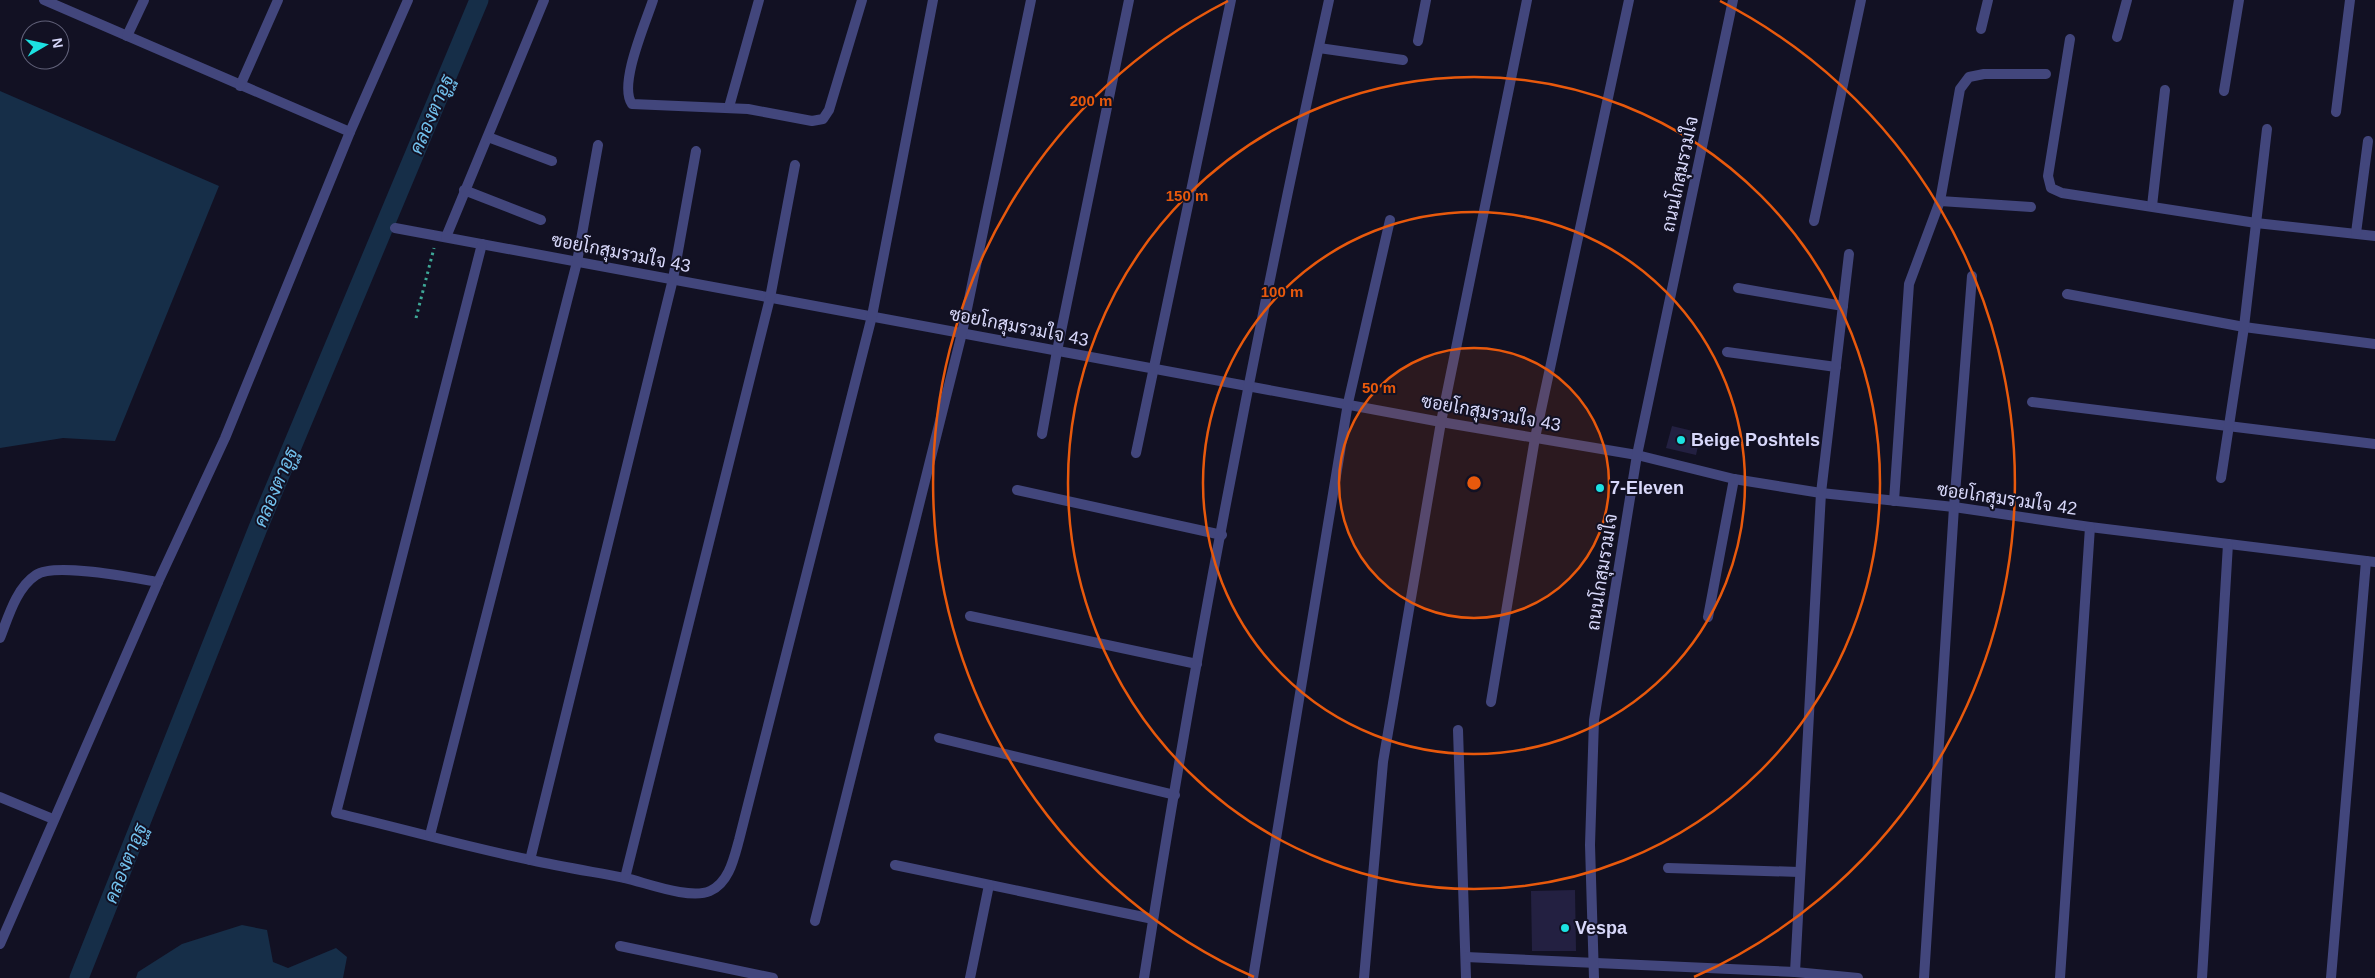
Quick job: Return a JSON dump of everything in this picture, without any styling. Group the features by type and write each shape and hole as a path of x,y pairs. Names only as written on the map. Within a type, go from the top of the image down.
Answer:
{"street":[{"path":"44,0 350,132"},
{"path":"127,36 144,0"},
{"path":"240,86 278,0"},
{"path":"0,944 158,582 225,438 350,132 408,0"},
{"path":"442,237 488,137 544,0"},
{"path":"653,0 629,75 627,98 632,104 729,107 812,121 823,119 829,110 862,0"},
{"path":"729,107 759,0"},
{"path":"482,244 336,813 530,860 697,894 710,892 720,885 732,862 872,316 933,0"},
{"path":"814,920 962,333 1031,0"},
{"path":"1042,434 1057,351 1130,0"},
{"path":"1136,453 1152,368 1230,0"},
{"path":"1144,978 1197,664 1248,386 1329,0"},
{"path":"1418,41 1426,0"},
{"path":"1364,978 1383,762 1441,422 1527,0"},
{"path":"1491,702 1535,438 1629,0"},
{"name":"ถนนโกสุมรวมใจ","path":"1594,978 1590,845 1594,720 1637,455 1733,0"},
{"path":"1814,221 1861,0"},
{"path":"1981,29 1988,0"},
{"path":"2117,37 2127,0"},
{"path":"2224,91 2239,0"},
{"path":"2336,112 2350,0"},
{"path":"2070,39 2048,176 2051,188 2062,193 2256,223 2375,236"},
{"path":"1318,48 1403,60"},
{"path":"1894,501 1909,284 1940,201 1960,89 1969,77 1984,74 2046,74"},
{"path":"2152,206 2165,90"},
{"path":"2221,478 2244,327 2267,129"},
{"path":"488,137 552,162"},
{"path":"2356,234 2368,141"},
{"path":"430,835 576,262 598,145"},
{"path":"530,860 673,280 696,150"},
{"path":"625,878 770,298 795,165"},
{"path":"464,190 541,220"},
{"path":"1940,201 2031,207"},
{"path":"1252,978 1348,404 1390,220"},
{"name":"ซอยโกสุมรวมใจ 43","path":"395,228 1441,422 1637,455"},
{"path":"1795,972 1821,493 1849,254"},
{"path":"1924,978 1954,507 1972,276"},
{"path":"1738,288 1843,306"},
{"path":"2067,294 2244,327 2375,344"},
{"path":"1727,352 1836,367"},
{"path":"2032,402 2375,444"},
{"name":"ซอยโกสุมรวมใจ 42","path":"1637,455 1734,479 1821,493 1954,507 2090,527 2371,561"},
{"path":"1708,617 1734,479"},
{"path":"1017,490 1222,534"},
{"path":"2060,978 2090,527"},
{"path":"2202,978 2228,544"},
{"path":"2331,978 2371,561"},
{"path":"0,638 24,587 37,574 63,570 92,571 158,582"},
{"path":"970,616 1197,664"},
{"path":"1458,730 1466,978"},
{"path":"939,738 1175,795"},
{"path":"0,797 53,819"},
{"path":"895,865 1153,919"},
{"path":"1668,868 1799,872"},
{"path":"970,978 989,885"},
{"path":"620,946 773,978"},
{"path":"1466,957 1795,972 1858,978"}],"path":[{"path":"416,318 442,237"}],"water":[{"path":"0,91 219,186 115,441 63,438 0,448"},
{"path":"242,925 267,930 273,962 288,968 336,948 347,957 343,978 136,978 138,972 182,944"}],"building":[{"path":"1672,426 1701,433 1696,455 1666,448"},
{"path":"1575,890 1576,951 1532,951 1531,891"}],"waterway":[{"name":"คลองตาอูฐ","path":"79,978 258,528 479,0"}],"place":[{"name":"Beige Poshtels","path":"1681,440"},
{"name":"7-Eleven","path":"1600,488"},
{"name":"Vespa","path":"1565,928"}]}
